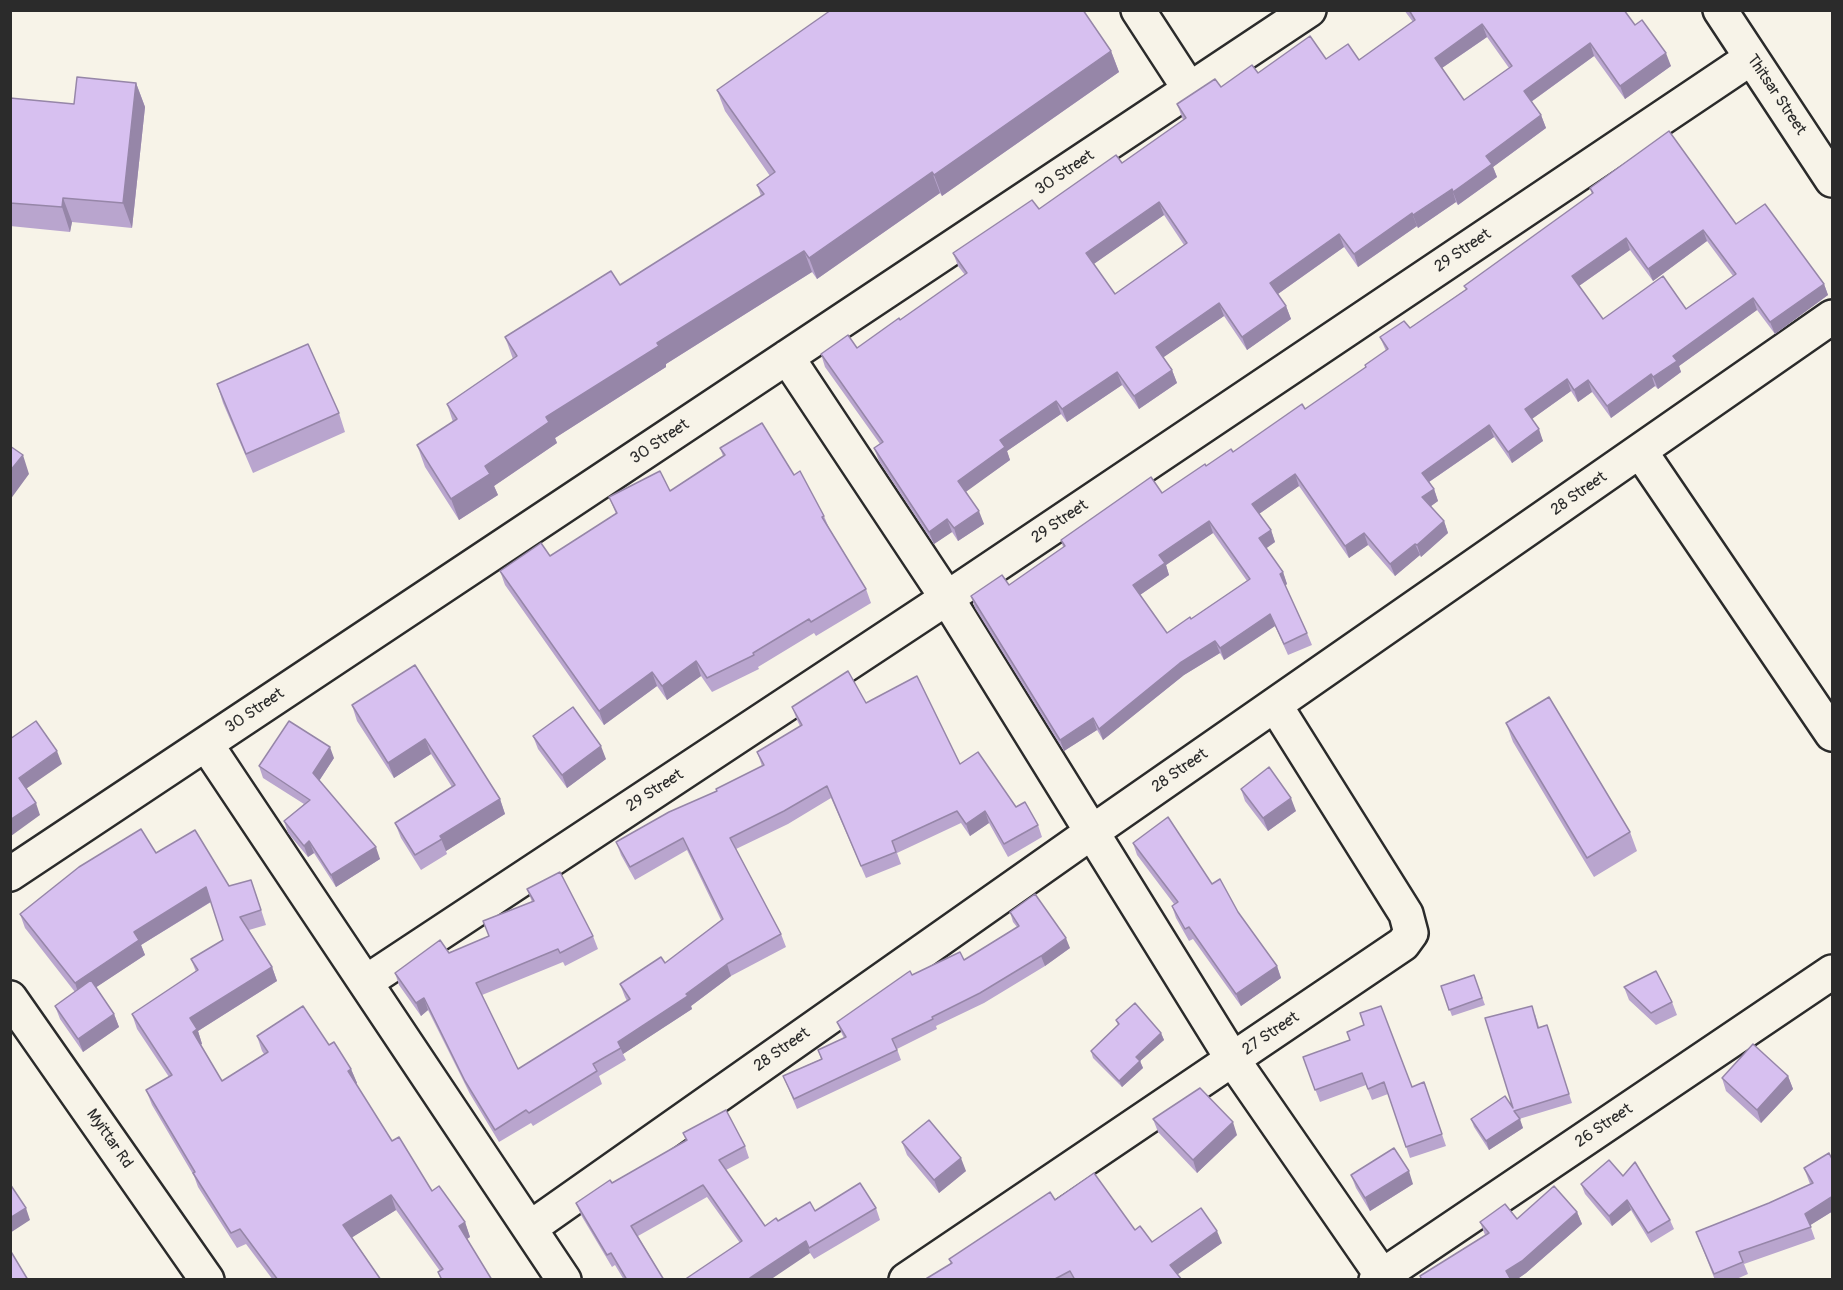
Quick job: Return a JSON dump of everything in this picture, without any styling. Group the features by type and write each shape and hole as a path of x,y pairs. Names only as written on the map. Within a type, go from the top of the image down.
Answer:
{"street":[{"path":"1138,10 1190,90"},
{"name":"30 Street","path":"10,874 1309,10"},
{"name":"Thitsar Street","path":"1720,10 1833,180"},
{"name":"29 Street","path":"366,982 947,598 1751,58"},
{"name":"28 Street","path":"530,1228 1092,832 1833,317"},
{"path":"787,357 947,598 1233,1060 1381,1278"},
{"path":"1640,451 1833,734"},
{"name":"27 Street","path":"906,1280 1403,944 1411,933 1406,914 1275,705"},
{"path":"206,744 564,1280"},
{"name":"26 Street","path":"1381,1278 1833,972"},
{"name":"Myittar Rd","path":"14,1012 207,1280"}],"building":[{"path":"831,10 1083,10 1111,51 934,175 932,172 809,258 804,251 657,343 659,346 546,417 549,422 485,466 490,474 451,499 417,445 457,419 447,404 517,356 505,337 611,271 620,285 764,194 757,185 775,172 717,90"},
{"path":"1409,10 1624,10 1635,25 1642,20 1666,53 1620,86 1590,43 1524,91 1541,115 1486,156 1492,164 1453,192 1452,189 1413,215 1412,213 1354,254 1339,234 1270,283 1286,306 1242,337 1219,303 1156,347 1172,370 1134,396 1117,372 1062,409 1056,401 1000,440 1005,447 958,481 979,511 954,528 947,519 929,532 874,448 883,442 821,354 848,335 857,348 899,318 900,320 967,273 953,253 1032,200 1039,209 1116,155 1122,163 1186,118 1177,104 1215,79 1221,87 1252,65 1258,73 1310,36 1326,59 1348,44 1359,60 1415,20","holes":["1482,24 1512,66 1464,100 1435,58","1159,202 1187,243 1115,294 1086,253"]},
{"path":"77,77 136,83 123,203 63,198 62,207 10,203 10,98 74,104"},
{"path":"1669,131 1736,224 1765,204 1824,284 1770,322 1753,298 1673,356 1677,361 1653,377 1651,374 1607,406 1588,380 1574,390 1567,379 1525,409 1539,429 1508,452 1489,425 1422,473 1434,489 1422,497 1444,521 1417,545 1415,544 1390,564 1364,533 1345,546 1295,474 1252,504 1271,530 1259,538 1283,572 1280,574 1307,633 1284,644 1270,614 1220,648 1215,641 1180,663 1099,729 1093,718 1060,740 971,596 1002,575 1009,585 1065,546 1061,540 1151,477 1162,493 1205,464 1206,466 1231,449 1233,452 1302,404 1305,409 1388,349 1380,337 1404,321 1410,328 1467,289 1464,286 1593,193 1590,188","holes":["1703,230 1736,274 1686,309 1663,276 1603,319 1572,276 1626,238 1648,269","1209,521 1250,579 1167,633 1133,585 1165,563 1159,555"]},
{"path":"308,344 339,413 246,454 217,384"},
{"path":"762,423 794,475 800,471 824,516 822,517 866,589 811,622 809,619 753,653 754,655 707,678 696,661 662,686 652,672 599,711 500,571 541,543 550,556 617,513 609,497 660,471 670,491 725,455 720,448"},
{"path":"10,446 23,455 10,471"},
{"path":"415,665 500,799 440,836 442,839 415,855 395,823 455,785 425,739 388,763 352,705"},
{"path":"848,671 866,703 917,676 960,764 978,752 1016,807 1025,802 1038,825 1004,844 985,811 966,824 957,811 892,841 896,852 861,866 827,786 730,838 781,934 727,964 686,994 688,996 618,1042 621,1048 593,1064 597,1071 529,1113 526,1110 495,1130 465,1081 424,998 416,1003 395,973 440,940 449,953 489,936 483,921 534,901 527,889 560,872 593,936 560,953 558,949 476,983 518,1069 630,999 620,984 661,957 665,963 723,919 683,838 630,867 616,842 669,812 717,791 716,789 764,765 757,752 802,725 792,707"},
{"path":"1549,697 1630,832 1587,858 1506,723"},
{"path":"573,707 601,746 562,775 533,736"},
{"path":"36,721 57,751 19,778 36,803 10,820 10,739"},
{"path":"289,721 330,747 313,773 376,847 331,875 309,841 304,846 284,821 310,800 259,766"},
{"path":"1269,767 1291,798 1263,818 1241,789"},
{"path":"1168,817 1212,884 1220,879 1238,912 1277,966 1236,994 1189,927 1185,929 1172,906 1178,902 1133,843"},
{"path":"141,829 156,853 195,830 229,886 251,880 261,910 240,917 272,967 190,1018 197,1029 193,1032 222,1081 268,1052 257,1036 303,1006 329,1045 334,1042 351,1069 348,1071 392,1141 399,1137 432,1191 439,1186 465,1222 459,1226 492,1280 442,1280 438,1272 443,1269 391,1195 343,1225 381,1280 278,1280 240,1229 231,1233 193,1173 195,1172 146,1090 172,1075 132,1014 198,970 191,959 223,940 206,887 134,932 139,940 75,983 20,914 79,867"},
{"path":"1035,894 1066,938 980,993 892,1039 897,1050 794,1099 783,1076 822,1059 818,1050 846,1037 837,1022 910,971 912,975 960,952 964,960 1019,926 1010,912"},
{"path":"1656,971 1672,1002 1651,1013 1624,987"},
{"path":"1474,975 1482,998 1449,1010 1441,986"},
{"path":"91,980 114,1014 78,1039 55,1006"},
{"path":"1135,1003 1161,1033 1136,1057 1140,1061 1119,1081 1091,1051 1119,1024 1116,1020"},
{"path":"1381,1006 1412,1087 1424,1082 1442,1134 1406,1147 1384,1082 1368,1089 1362,1073 1315,1090 1303,1057 1350,1040 1347,1032 1364,1025 1360,1013"},
{"path":"1532,1006 1538,1028 1547,1025 1569,1094 1514,1111 1520,1119 1486,1141 1471,1119 1505,1096 1513,1108 1485,1018"},
{"path":"1753,1044 1788,1076 1757,1110 1722,1078"},
{"path":"1200,1088 1233,1122 1193,1160 1153,1119"},
{"path":"726,1110 745,1146 719,1160 765,1226 776,1218 778,1221 810,1202 815,1211 860,1183 876,1208 809,1248 806,1241 750,1278 751,1280 684,1280 742,1241 703,1185 631,1226 664,1280 627,1280 611,1253 607,1255 576,1203 610,1180 612,1183 687,1140 683,1133"},
{"path":"929,1120 961,1158 934,1180 902,1142"},
{"path":"1394,1148 1409,1171 1365,1198 1351,1175"},
{"path":"1829,1153 1833,1161 1833,1196 1805,1214 1811,1227 1739,1252 1743,1262 1714,1274 1696,1232 1813,1183 1804,1168"},
{"path":"1609,1160 1623,1176 1635,1162 1670,1220 1648,1233 1627,1200 1609,1216 1581,1184"},
{"path":"1094,1173 1135,1230 1140,1226 1152,1242 1201,1208 1217,1231 1170,1265 1182,1280 1075,1280 1070,1271 1053,1280 924,1280 952,1263 949,1259 1050,1192 1055,1200"},
{"path":"10,1184 26,1208 10,1218"},
{"path":"1554,1186 1577,1212 1522,1261 1506,1271 1511,1280 1422,1280 1420,1276 1489,1233 1480,1222 1505,1204 1517,1219"},
{"path":"10,1250 28,1280 10,1280"}]}
